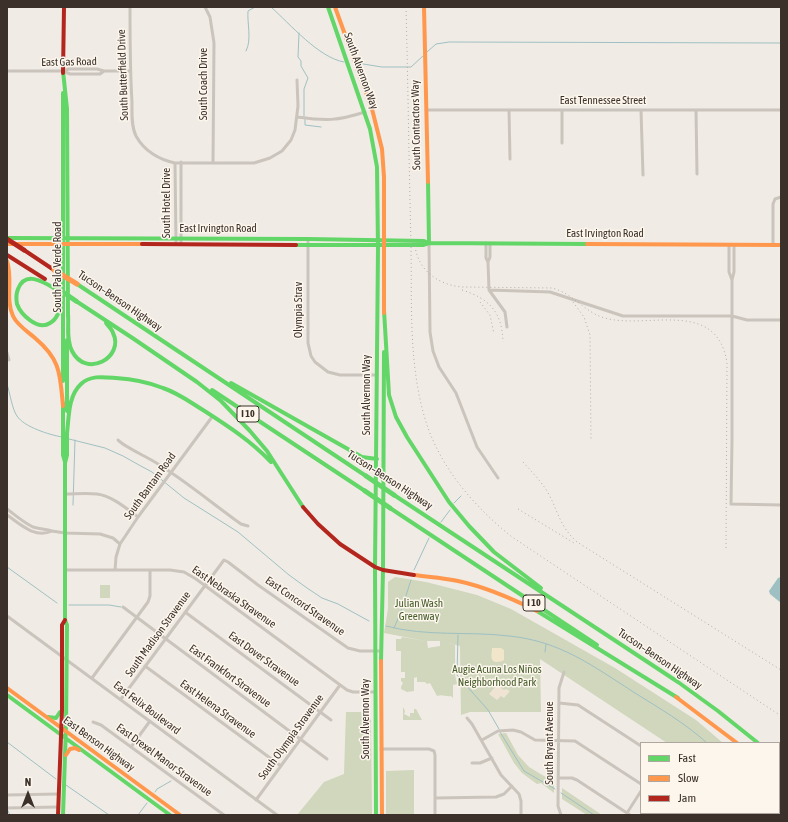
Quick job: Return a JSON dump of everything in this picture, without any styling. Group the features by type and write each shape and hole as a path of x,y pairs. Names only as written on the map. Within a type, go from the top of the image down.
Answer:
{"main road":[{"name":"South Palo Verde Road","path":"64,7 62,406 65,433"},
{"name":"South Alvernon Way","path":"328,7 373,138 377,167 377,458 375,567 382,815"},
{"name":"South Alvernon Way","path":"335,7 372,109 382,149 384,177 383,570 376,692 376,815"},
{"name":"South Contractors Way","path":"424,7 429,243"},
{"name":"South Palo Verde Road","path":"63,71 67,108 68,241 65,433 67,455 65,463 65,620 67,625 67,660 63,815"},
{"path":"63,123 65,126 65,141 67,150"},
{"path":"419,240 426,236 428,228"},
{"name":"East Irvington Road","path":"7,238 62,241 308,239 384,242 419,240 429,243"},
{"name":"Tucson–Benson Highway","path":"7,238 683,686 718,711 757,742"},
{"name":"East Irvington Road","path":"7,244 62,241"},
{"name":"East Irvington Road","path":"179,241 308,245 378,242"},
{"name":"East Irvington Road","path":"384,242 423,245 429,243 781,245"},
{"name":"Tucson–Benson Highway","path":"7,255 678,698 736,742"},
{"path":"7,261 10,271 10,303 12,314 20,326 45,346 55,359 60,373 62,406"},
{"path":"54,287 36,279 25,280 18,285 14,293 16,308 29,322 38,325 45,325 54,321 58,316 62,298"},
{"path":"68,314 70,344 74,356 87,364 102,362 109,358 113,352 116,342 115,335 107,324 84,306"},
{"path":"384,310 389,392 396,417 407,437 449,502 473,531 498,555 572,612"},
{"path":"131,337 198,382 221,402 256,438 275,462 304,508 318,524 340,544 375,567 383,570 468,584 509,597 535,610 678,698"},
{"path":"212,374 221,377 362,457 377,458"},
{"path":"65,433 70,405 75,393 83,383 99,377 135,380 154,385 180,396 254,445 284,477"},
{"name":"South Palo Verde Road","path":"58,815 62,706 62,625 65,620"},
{"name":"East Benson Highway","path":"7,688 180,815"},
{"name":"East Benson Highway","path":"7,695 170,815"},
{"path":"44,715 50,718 56,718 59,715 62,706"},
{"path":"65,757 67,752 72,748 86,753"}],"street":[{"name":"South Butterfield Drive","path":"130,7 132,116 136,136 155,156 175,163 254,163 270,158 282,151 291,140 295,130 297,117 297,80"},
{"name":"South Coach Drive","path":"205,7 210,17 214,43 213,162"},
{"name":"East Gas Road","path":"7,71 63,71 69,69 130,71"},
{"name":"East Tennessee Street","path":"426,110 781,110"},
{"path":"510,110 510,159"},
{"path":"562,110 562,143"},
{"path":"642,110 643,175"},
{"path":"696,110 697,174"},
{"path":"297,117 334,120 347,118 365,112"},
{"name":"South Hotel Drive","path":"179,241 181,162"},
{"path":"175,163 179,166 179,179 181,187"},
{"name":"South Hotel Drive","path":"175,163 179,241"},
{"path":"773,245 773,204 775,199 781,197"},
{"name":"Olympia Strav","path":"308,239 308,343 311,356 328,372 334,374 377,375"},
{"path":"429,243 430,337 433,351 439,367 456,393 478,447 498,478"},
{"path":"488,243 486,258 488,262 489,290 505,312 507,327"},
{"path":"731,245 729,272 732,280"},
{"path":"731,245 734,272 732,280 731,504 781,505"},
{"path":"489,290 550,292 623,316 732,316 747,320 781,320"},
{"path":"7,354 9,360"},
{"name":"South Bantam Road","path":"115,570 116,557 120,544 138,517 212,417"},
{"path":"118,440 121,444 139,452 171,473 241,524 248,526"},
{"path":"65,494 98,494 117,502 138,517"},
{"path":"7,509 35,527 65,533 100,534 113,538 120,544"},
{"path":"7,515 33,532 47,534 52,531"},
{"path":"20,524 22,519"},
{"name":"South Madison Stravenue","path":"121,699 224,560"},
{"name":"East Concord Stravenue","path":"224,560 346,646 357,651 378,651"},
{"name":"East Nebraska Stravenue","path":"65,570 170,570 184,572 205,585 349,691 376,692"},
{"path":"92,678 148,602 150,596 150,570"},
{"name":"East Frankfort Stravenue","path":"123,607 327,759"},
{"name":"East Dover Stravenue","path":"185,612 331,720"},
{"name":"East Felix Boulevard","path":"7,616 121,699 256,800 272,814 277,815"},
{"name":"East Helena Stravenue","path":"145,666 281,766"},
{"name":"South Bryant Avenue","path":"561,815 558,806 559,685 564,672"},
{"name":"South Olympia Stravenue","path":"256,800 340,685"},
{"path":"559,703 578,705 640,745"},
{"path":"467,718 482,740 501,774 520,796 521,815"},
{"path":"131,747 150,721"},
{"name":"East Drexel Manor Stravenue","path":"93,722 101,724 224,815"},
{"path":"482,740 496,732 509,730 521,732 534,740 572,741 579,743 640,783"},
{"path":"381,749 429,749 433,751 435,755 435,815"},
{"path":"472,763 480,763 492,758"},
{"path":"558,778 572,778 577,780 629,814 640,793"},
{"path":"435,798 496,797 503,795 512,786"},
{"path":"7,794 58,794"},
{"path":"7,808 58,807"}],"green space":[{"name":"Julian Wash Greenway","path":"395,577 426,582 477,595 511,609 615,668 696,720 722,742 665,742 540,659 541,712 470,712 461,715 460,646 444,642 455,645 455,675 457,684 453,685 453,698 451,696 437,696 430,683 427,684 425,682 417,682 417,677 414,678 414,691 407,692 401,689 403,683 401,678 405,678 405,672 401,672 401,651 396,651 396,639 401,639 402,637 426,641 384,633 388,609 388,582","holes":["427,641 440,641 440,646 428,648"]},
{"path":"100,585 110,585 110,598 100,598"},
{"path":"403,707 405,711 404,714 410,717 410,713 414,713 414,709 416,709 422,720 403,720"},
{"path":"346,712 364,712 364,719 371,719 372,815 297,815 324,782 344,774"},
{"path":"506,733 518,755 529,767 554,782 554,793 541,783 537,784 522,773 514,763 498,734"},
{"path":"414,770 414,815 386,815 386,771"},
{"path":"562,788 602,815 587,815 562,799"}],"sand":[{"path":"492,648 501,648 504,650 504,660 498,662 493,661"}],"shaded area":[{"path":"497,685 504,690 506,689 510,691 504,698 501,696 497,700 489,694"}],"water":[{"path":"781,577 781,603 770,594 769,591 778,578"}],"waterway":[{"path":"246,51 249,42 248,11 255,7"},
{"path":"271,7 315,47 334,59 344,62"},
{"path":"299,33 298,57 308,78 304,89 304,116"},
{"path":"427,52 436,44 449,42 781,43"},
{"path":"357,63 382,67 411,67 423,56"},
{"path":"305,119 305,125 321,127"},
{"path":"7,384 14,409 20,420 38,430 62,437"},
{"path":"69,439 105,448 152,472 184,498 238,532 289,575 307,588 322,598 338,604 369,621"},
{"path":"73,505 75,440"},
{"path":"454,503 461,496"},
{"path":"441,522 450,510"},
{"path":"414,570 429,538"},
{"path":"7,567 57,603"},
{"path":"394,628 411,580"},
{"path":"69,605 109,605 121,607"},
{"path":"386,626 417,632 509,636 544,643 590,664 672,716 706,742"},
{"path":"458,635 457,675 488,710 499,729"},
{"path":"545,652 546,644"},
{"path":"500,732 524,771 555,789"},
{"path":"7,742 56,779"},
{"path":"155,792 157,789 171,781"},
{"path":"66,785 109,815"},
{"path":"561,793 594,815"},
{"path":"138,815 147,803"},
{"path":"7,809 10,815"}],"railway":[{"path":"406,7 412,338 417,384 422,406 428,428 443,460 462,488 486,514 512,537 781,716"},
{"path":"415,246 420,262 425,269 437,279 453,286 552,288 566,294 591,312 605,318 622,321 678,320 695,323 709,330 721,343 727,363 726,550"},
{"path":"462,290 487,302 493,308 500,322 503,342"},
{"path":"480,302 490,315 494,334"},
{"path":"573,302 584,317 590,335 591,440"},
{"path":"523,462 547,491 562,524 577,542 781,670"},
{"path":"518,509 574,543"}],"traffic: fast":[{"path":"328,7 370,129 377,167 378,248 375,567"},
{"path":"63,71 67,109 68,317"},
{"path":"63,93 63,381"},
{"path":"428,182 429,243"},
{"path":"7,238 308,239 424,241 428,243"},
{"path":"296,245 423,245 429,243 587,244"},
{"path":"54,288 39,280 25,280 18,289 16,296 17,304 22,313 30,321 40,325 45,325 53,321 59,312 62,299"},
{"path":"77,284 366,476"},
{"path":"54,286 76,301"},
{"path":"76,301 134,339"},
{"path":"384,310 389,395 396,417 407,437 449,502 469,526 494,552 541,588"},
{"path":"68,314 68,338 70,347 78,359 86,363 94,364 102,362 109,357 114,350 115,342 113,333 106,323"},
{"path":"131,337 197,382 221,401 267,451 303,507"},
{"path":"67,340 67,411"},
{"path":"383,570 384,352"},
{"path":"67,433 71,401 81,384 89,379 97,377 128,379 146,382 174,392 239,434 271,462"},
{"path":"231,383 362,457 377,459"},
{"path":"212,390 365,491"},
{"path":"63,403 63,455 65,462"},
{"path":"63,815 66,726 67,625 65,620 65,463 67,455 67,432"},
{"path":"366,476 394,495"},
{"path":"365,491 390,508"},
{"path":"394,495 678,682 757,742"},
{"path":"390,508 597,645"},
{"path":"375,567 376,815"},
{"path":"381,661 383,570"},
{"path":"537,611 678,698"},
{"path":"7,695 170,815"},
{"path":"48,717 56,718 60,712"}],"traffic: slow":[{"path":"335,7 372,109 382,149 384,177 384,313"},
{"path":"424,7 428,182"},
{"path":"7,244 142,244"},
{"path":"587,244 781,245"},
{"path":"7,261 9,268 9,296 13,316 20,325 50,353 58,368 60,376 63,406"},
{"path":"54,270 77,284"},
{"path":"414,575 468,583 508,597 537,611"},
{"path":"381,661 382,815"},
{"path":"7,688 180,815"},
{"path":"676,697 736,742"},
{"path":"66,755 70,749 75,748 79,750"}],"traffic: jam":[{"path":"63,73 64,7"},
{"path":"7,239 24,250"},
{"path":"142,244 296,245"},
{"path":"24,250 54,270"},
{"path":"7,255 45,279"},
{"path":"303,507 318,524 340,544 375,567 383,570 414,575"},
{"path":"58,815 62,710 62,625 65,620"}],"park label":[{"name":"Augie Acuna Los Niños Neighborhood Park","path":"497,676"}]}
